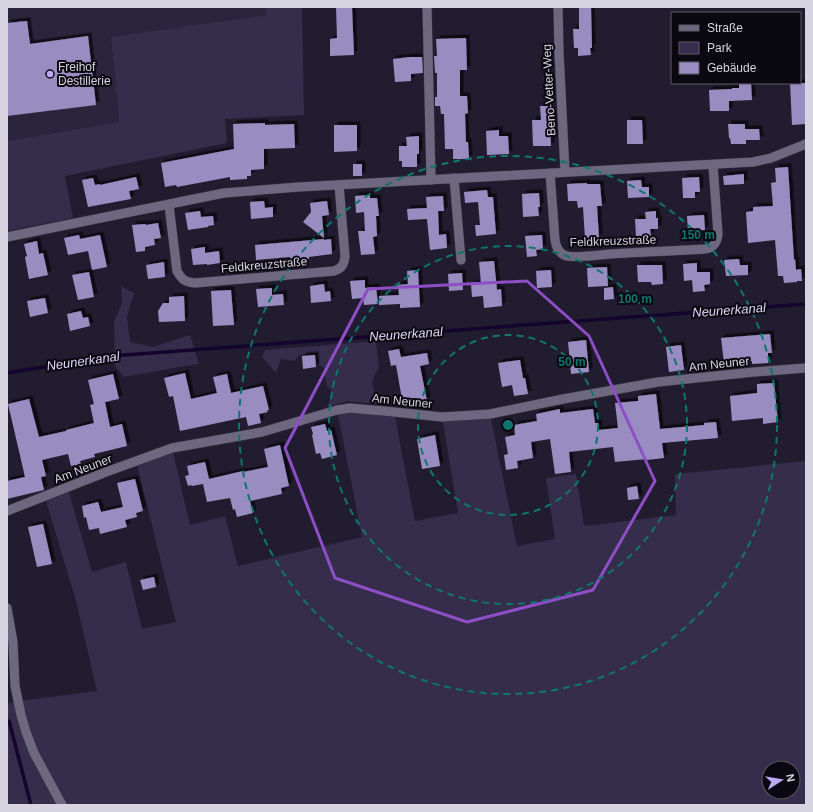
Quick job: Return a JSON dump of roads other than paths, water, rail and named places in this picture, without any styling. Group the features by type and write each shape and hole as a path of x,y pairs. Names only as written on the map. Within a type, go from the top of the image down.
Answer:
{"street":[{"path":"427,7 431,180"},
{"name":"Beno-Vetter-Weg","path":"558,7 565,172"},
{"path":"7,237 224,193 454,178 753,162 766,159 806,144"},
{"name":"Feldkreuzstraße","path":"550,173 556,246 565,256 581,256 710,248 714,246 717,241 718,234 713,165"},
{"path":"454,178 461,260"},
{"name":"Feldkreuzstraße","path":"169,205 177,271 184,280 188,282 196,283 334,271 342,267 345,256 339,185"},
{"name":"Am Neuner","path":"7,511 172,448 256,433 337,410 350,408 442,417 490,414 658,382 806,368"},
{"path":"7,608 13,642 15,686 21,715 34,753 62,805"}],"waterway":[{"name":"Neunerkanal","path":"7,373 111,356 806,304"},
{"path":"9,721 31,805"}],"place":[{"name":"Freihof Destillerie","path":"50,74"}]}
